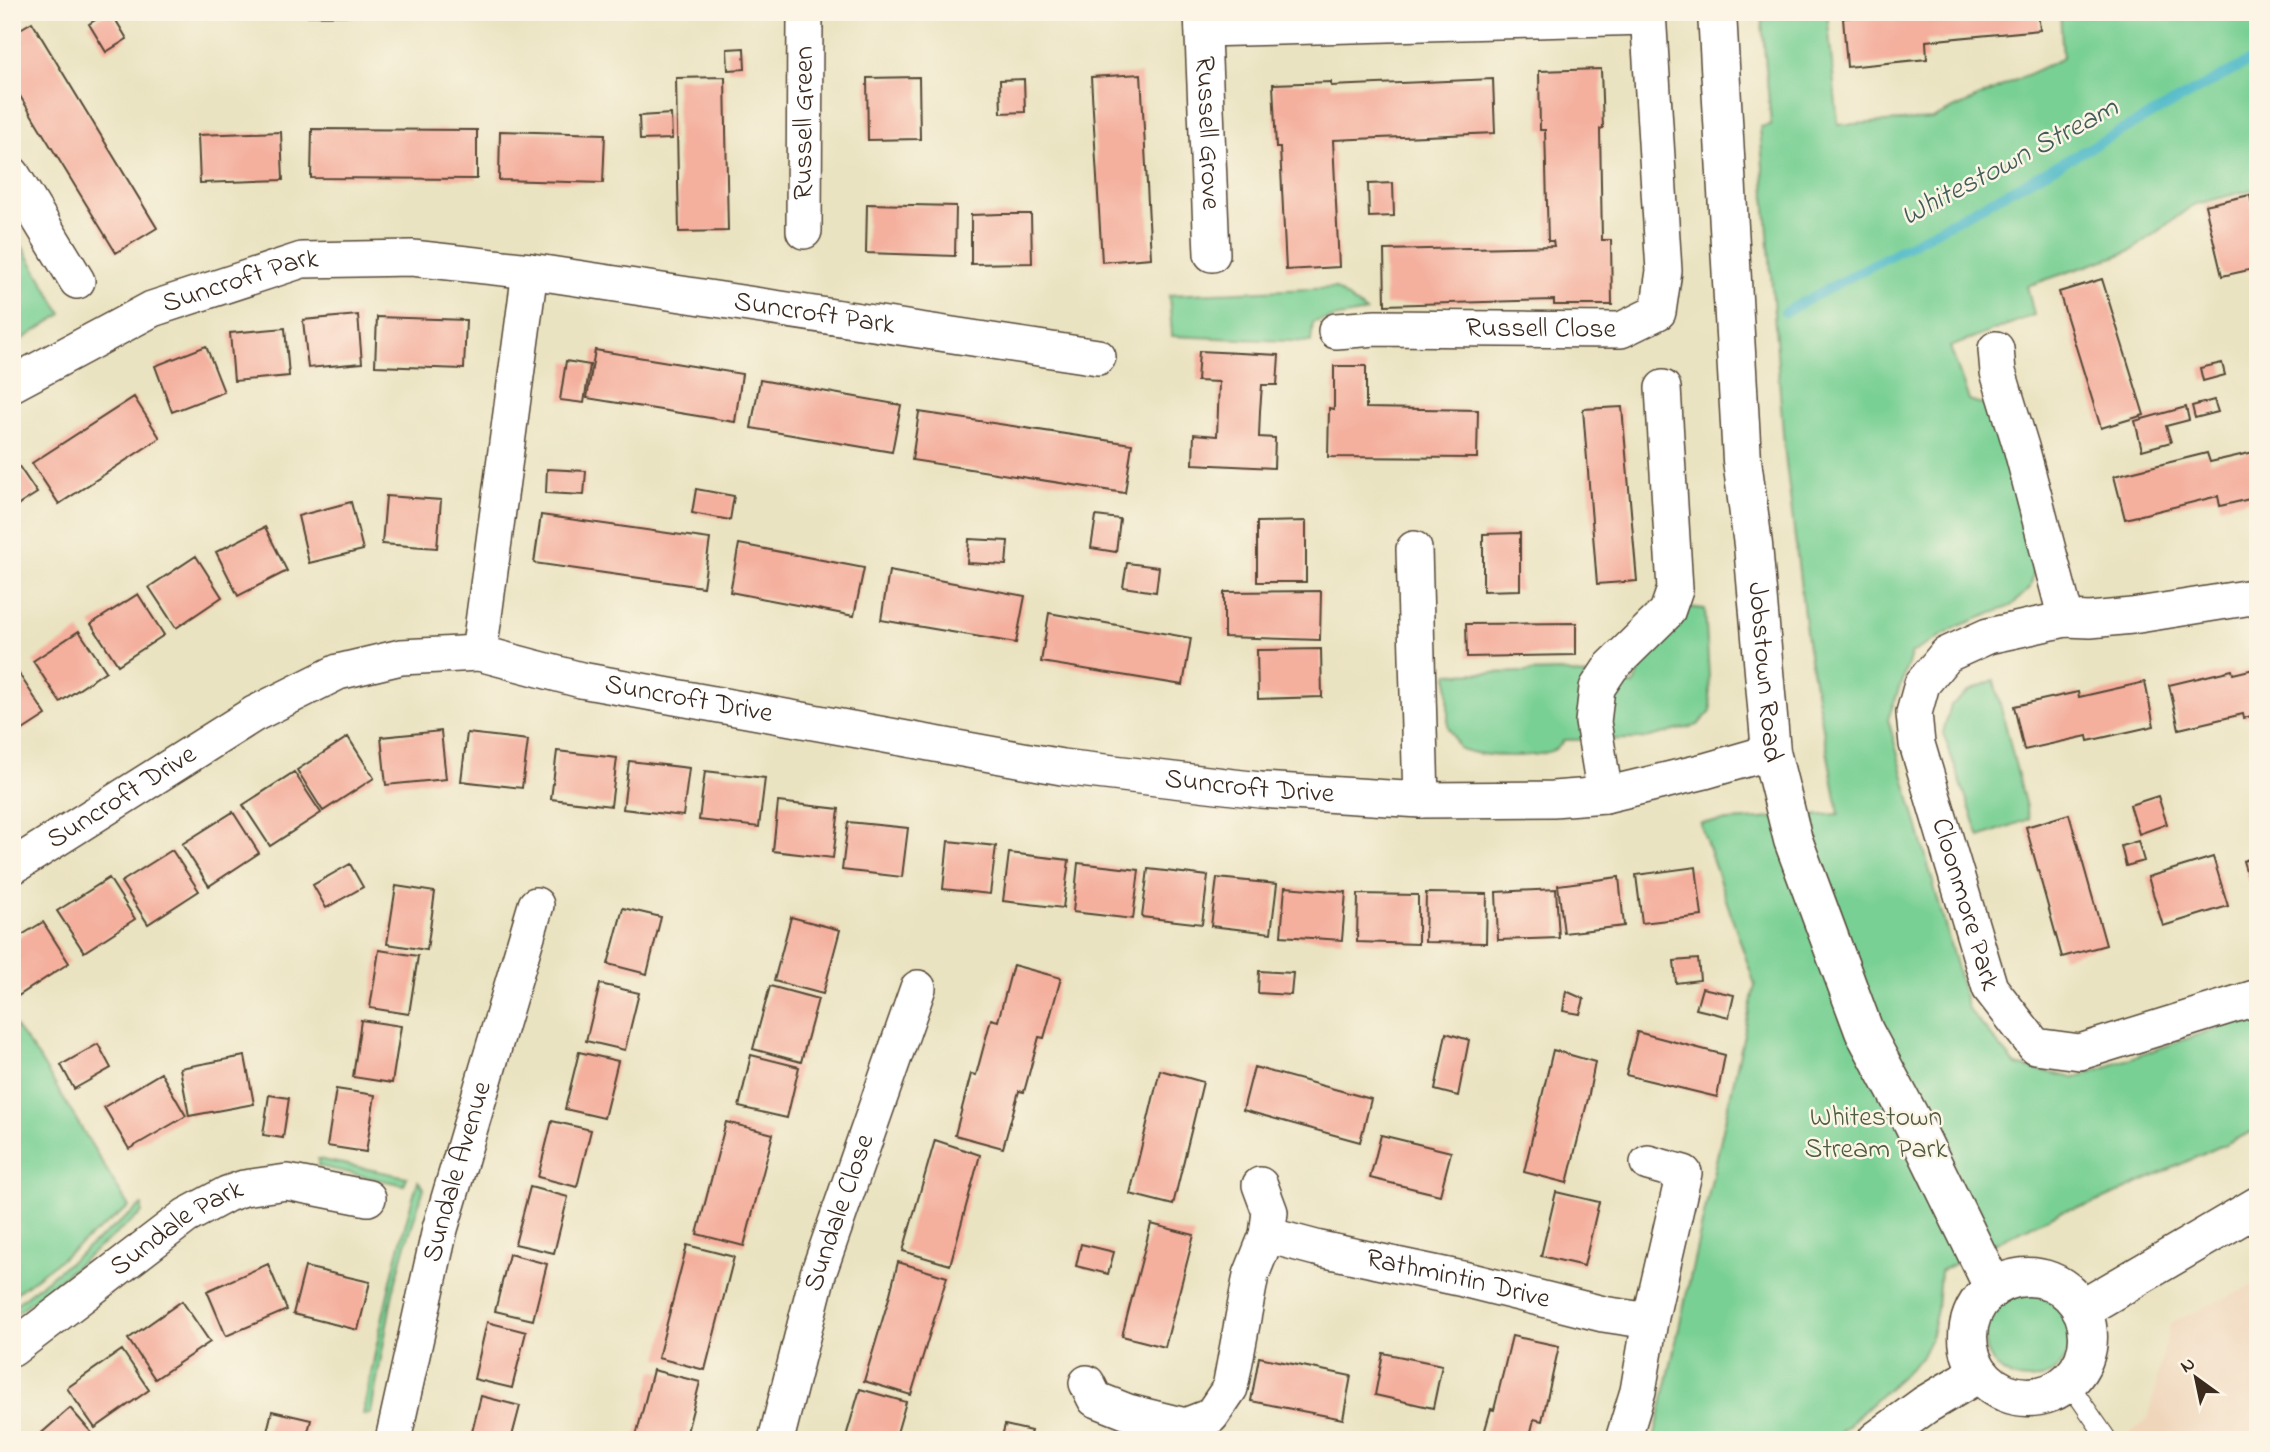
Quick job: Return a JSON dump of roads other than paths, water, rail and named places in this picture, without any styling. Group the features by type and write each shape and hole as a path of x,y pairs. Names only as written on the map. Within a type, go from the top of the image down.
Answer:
{"street":[{"name":"Russell Green","path":"804,231 805,12"},
{"name":"Jobstown Road","path":"1717,12 1742,460 1754,545 1771,752 1793,840 1864,1031 1912,1121 1993,1287"},
{"name":"Russell Close","path":"1202,21 1648,15 1664,271 1658,312 1621,330 1376,328 1336,331"},
{"name":"Russell Grove","path":"1202,21 1212,254"},
{"path":"12,174 77,281"},
{"name":"Suncroft Park","path":"12,384 152,309 302,260 412,258 530,271 1098,357"},
{"path":"479,653 530,271"},
{"path":"1996,349 1998,372 2021,447 2066,620"},
{"path":"1605,795 1593,722 1597,688 1611,667 1667,612 1675,589 1662,388"},
{"path":"1414,549 1421,800"},
{"name":"Cloonmore Park","path":"2258,596 2132,616 2066,620 1988,636 1946,655 1922,684 1914,713 1917,744 1990,988 2035,1046 2080,1052 2258,997"},
{"name":"Suncroft Drive","path":"12,867 254,714 338,672 401,657 479,653 581,680 1062,767 1260,790 1421,800 1553,799 1605,795 1771,752"},
{"name":"Sundale Avenue","path":"393,1440 440,1229 536,905"},
{"name":"Sundale Close","path":"776,1440 818,1274 918,988"},
{"path":"1623,1440 1638,1391 1650,1321 1684,1173 1648,1163"},
{"name":"Sundale Park","path":"12,1349 186,1216 227,1195 244,1188 287,1182 368,1198"},
{"path":"1087,1383 1094,1399 1128,1412 1185,1426 1211,1416 1230,1388 1251,1275 1267,1235 1270,1212 1260,1185"},
{"path":"2082,1309 2258,1206"},
{"name":"Rathmintin Drive","path":"1267,1235 1603,1314 1650,1321"},
{"path":"2032,1277 2052,1281 2069,1292 2082,1309 2088,1327 2088,1347 2081,1366 2068,1382 2052,1393 2032,1397 2012,1395 1994,1387 1979,1373 1971,1356 1967,1337 1970,1318 1979,1301 1993,1287 2011,1278 2032,1277"},
{"path":"1877,1440 1925,1405 1979,1373"}],"lane":[{"path":"2068,1382 2108,1440"}],"waterway":[{"name":"Whitestown Stream","path":"1785,312 2258,57"}],"park label":[{"name":"Whitestown Stream Park","path":"1876,1134"}]}
